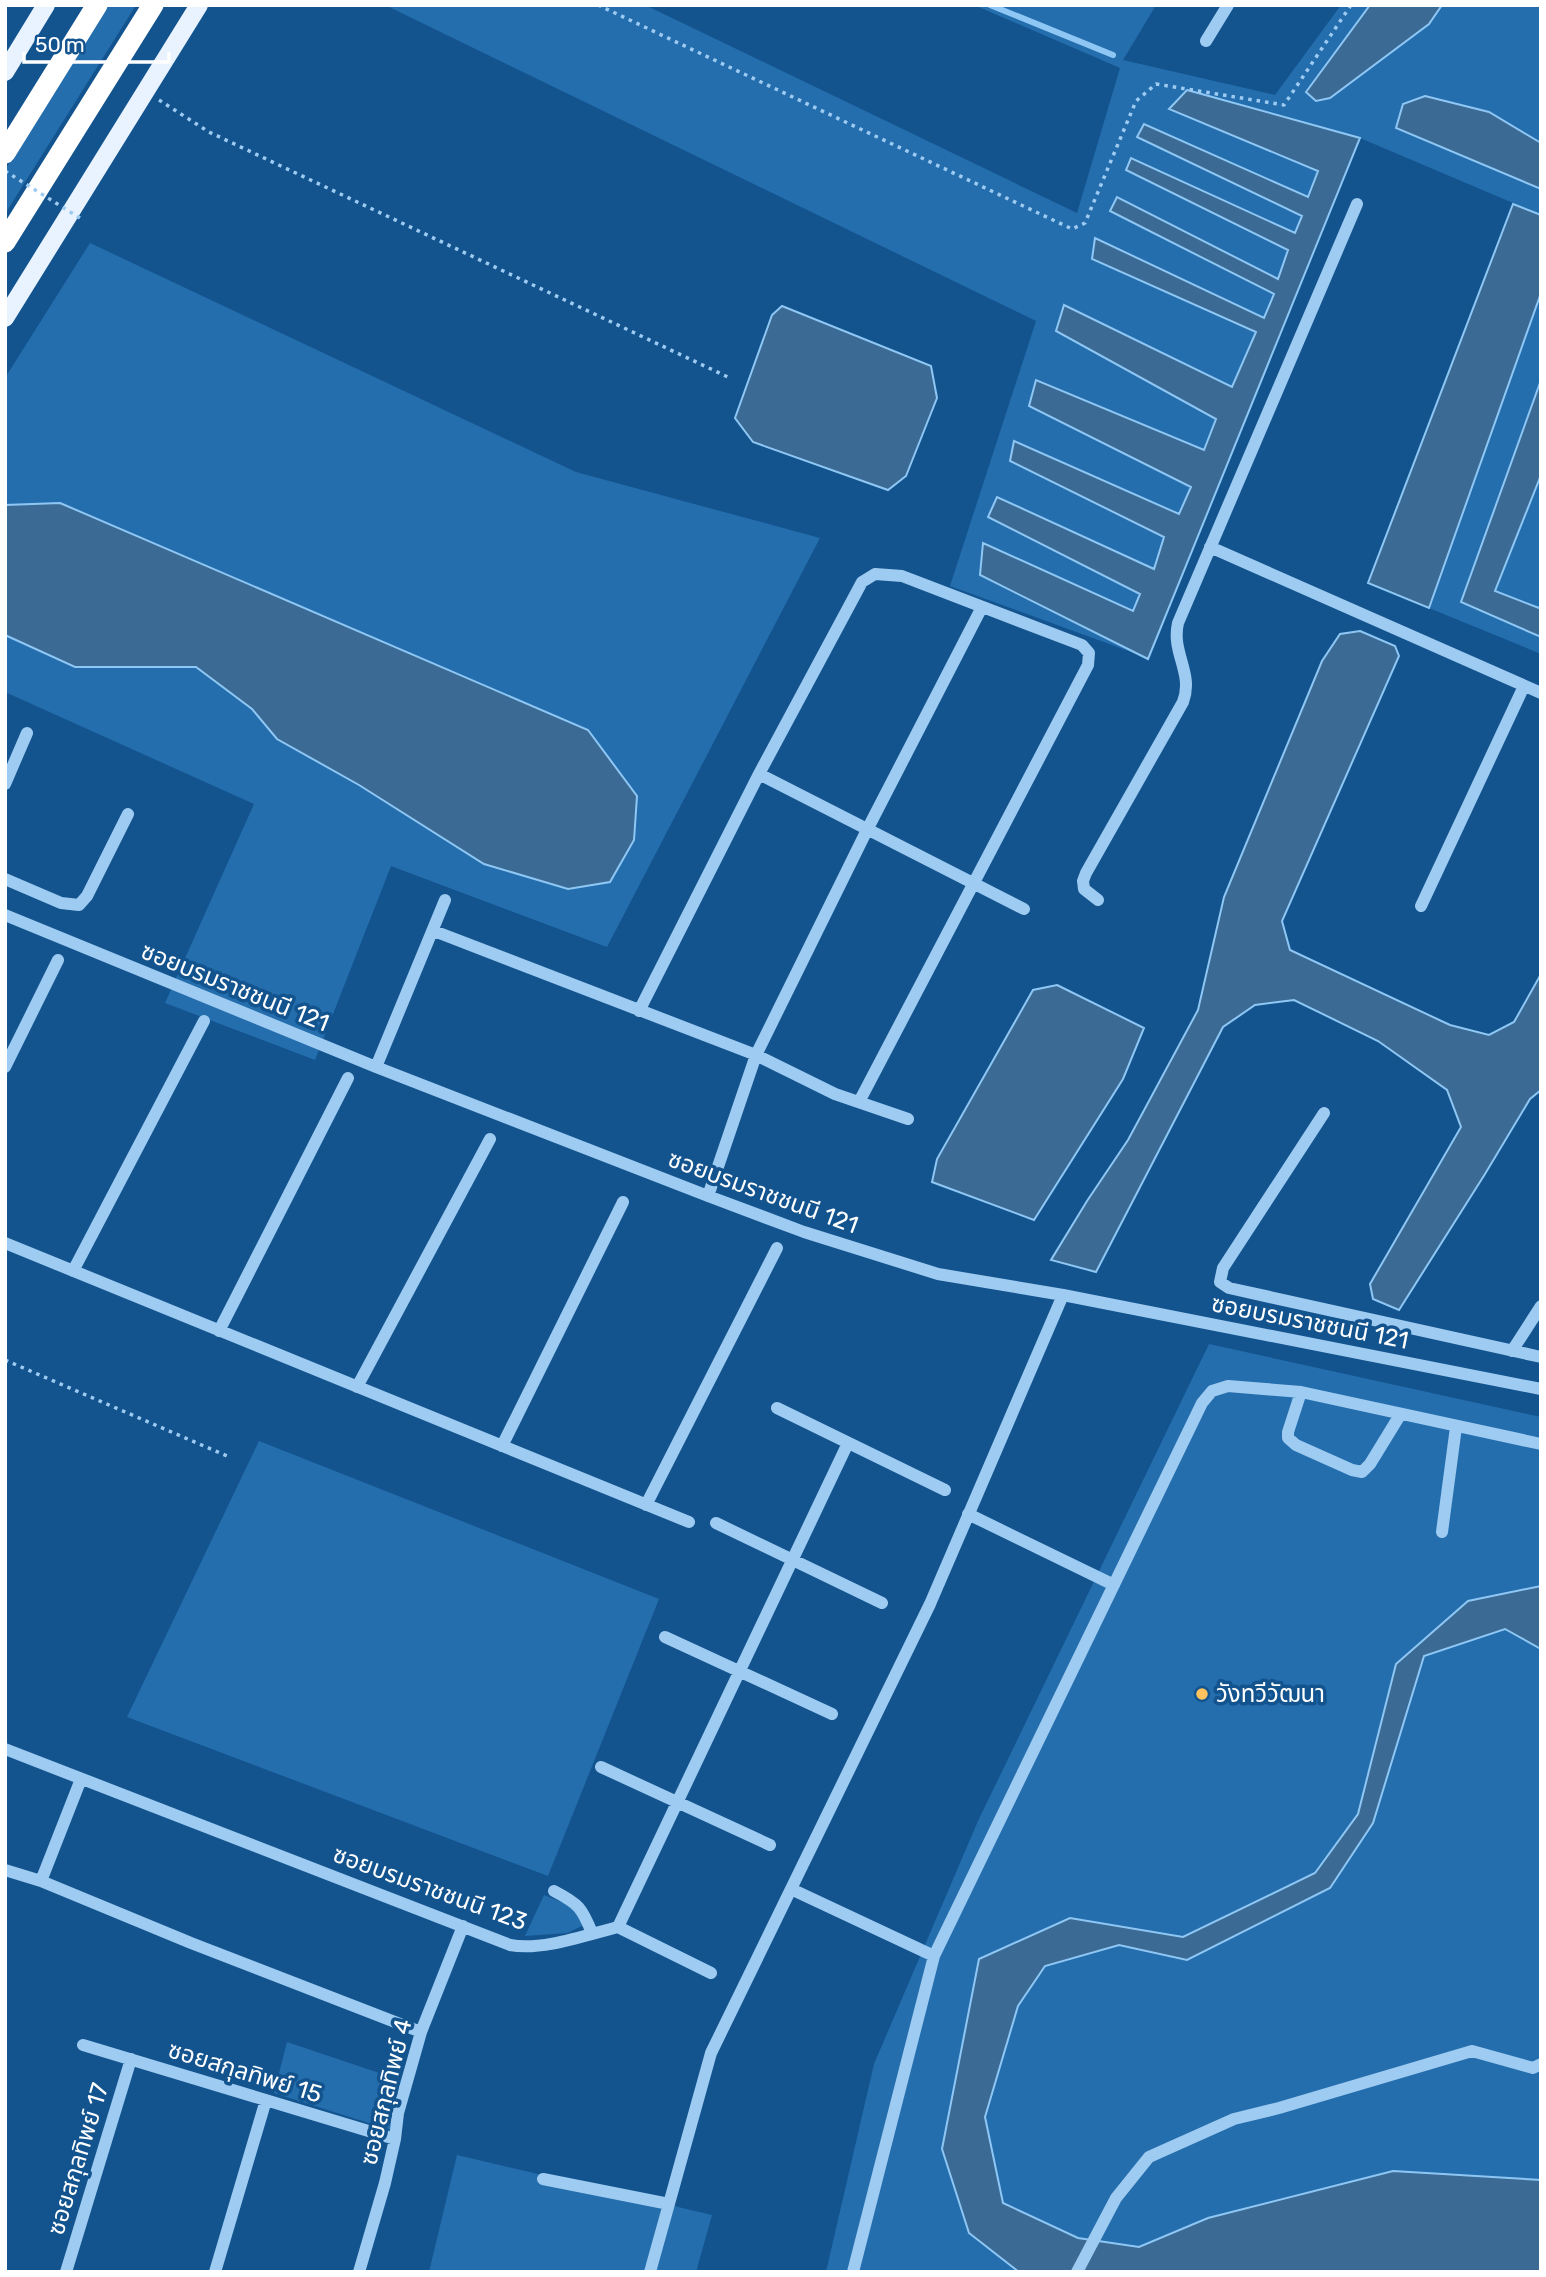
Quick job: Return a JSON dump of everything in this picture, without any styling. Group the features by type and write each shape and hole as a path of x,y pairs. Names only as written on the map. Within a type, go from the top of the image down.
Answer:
{"highway":[{"path":"5,153 97,5"},
{"path":"5,242 153,5"}],"main road":[{"path":"5,72 46,5"},
{"path":"5,318 199,5"}],"street":[{"path":"1206,41 1228,5"},
{"path":"1098,900 1084,889 1086,873 1183,702 1188,688 1175,637 1178,623 1357,204"},
{"path":"1210,547 1541,693"},
{"path":"639,1011 759,774 862,582 875,574 902,576 1082,645 1089,653 1088,665 859,1101"},
{"path":"709,1196 756,1055 867,830 982,607"},
{"path":"1421,906 1524,686"},
{"path":"5,784 27,733"},
{"path":"759,774 1024,909"},
{"path":"5,879 61,903 79,905 88,896 128,814"},
{"path":"376,1067 445,900"},
{"name":"ซอยบรมราชชนนี 121","path":"5,915 376,1067 709,1196 804,1232 938,1274 1063,1295 1541,1389"},
{"path":"434,931 756,1055 835,1094 908,1119"},
{"path":"5,1067 58,960"},
{"path":"72,1271 204,1021"},
{"path":"219,1331 348,1078"},
{"path":"1324,1113 1223,1268 1220,1282 1229,1288 1541,1357"},
{"path":"357,1387 490,1139"},
{"path":"502,1446 623,1202"},
{"path":"5,1243 689,1522"},
{"path":"646,1504 777,1248"},
{"path":"650,2272 711,2053 929,1604 1063,1295"},
{"path":"1512,1351 1541,1306"},
{"path":"853,2272 934,1956 1202,1403 1212,1391 1228,1386 1301,1392 1541,1444"},
{"path":"1301,1392 1288,1438 1296,1445 1352,1470 1362,1472 1370,1464 1400,1415"},
{"path":"777,1408 945,1490"},
{"path":"1442,1532 1456,1427"},
{"path":"711,1973 618,1927 848,1443"},
{"path":"968,1514 1114,1585"},
{"path":"716,1523 883,1603"},
{"path":"665,1637 832,1714"},
{"name":"ซอยบรมราชชนนี 123","path":"5,1749 510,1945 522,1947 618,1927"},
{"path":"601,1767 770,1846"},
{"path":"41,1881 81,1779"},
{"path":"5,1870 41,1881 421,2032"},
{"path":"791,1889 934,1956"},
{"path":"554,1891 577,1903 593,1933"},
{"name":"ซอยสกุลทิพย์ 4","path":"359,2272 385,2183 398,2113 421,2032 463,1926"},
{"name":"ซอยสกุลทิพย์ 15","path":"83,2045 395,2139"},
{"path":"1077,2272 1116,2198 1149,2157 1234,2119 1472,2051 1533,2068 1541,2064"},
{"name":"ซอยสกุลทิพย์ 17","path":"66,2272 131,2059"},
{"path":"215,2272 266,2100"},
{"path":"543,2179 669,2203"}],"path":[{"path":"598,5 1072,229 1085,223 1136,101 1156,84 1284,105 1351,5"},
{"path":"146,91 209,132 730,378"},
{"path":"5,171 83,220"},
{"path":"5,1360 227,1456"}],"shaded area":[{"path":"108,5 136,5 5,214 5,170"},
{"path":"385,5 645,5 1077,213 1120,68 974,5 1156,5 1123,60 1275,95 1341,5 1370,5 1306,91 1330,98 1429,24 1442,5 1541,5 1541,143 1489,112 1396,128 1541,189 1541,215 1360,138 1187,90 1170,109 1318,171 1308,197 1144,124 1137,137 1302,216 1295,233 1132,158 1127,169 1289,250 1278,280 1118,197 1111,212 1274,294 1264,319 1095,238 1092,259 1256,332 1232,387 1065,305 1057,331 1216,419 1204,450 1036,380 1029,406 1191,487 1179,514 1015,441 1010,461 1164,537 1154,569 997,497 989,517 1140,593 1133,612 983,544 980,575 1134,653 950,586 1036,321"},
{"path":"1370,5 1442,5 1429,24 1330,98 1316,101 1306,92"},
{"path":"1187,90 1360,138 1148,659 980,575 983,543 1133,611 1140,594 988,517 997,497 1154,569 1164,537 1010,461 1014,441 1179,514 1191,487 1029,406 1036,380 1204,450 1216,419 1056,331 1064,305 1232,387 1256,332 1092,259 1095,238 1264,318 1274,294 1110,211 1117,197 1278,279 1288,250 1126,170 1131,158 1295,233 1302,216 1137,137 1144,124 1308,197 1318,171 1169,109"},
{"path":"1425,96 1489,112 1541,143 1541,189 1396,128 1403,104"},
{"path":"1513,204 1541,215 1541,293 1429,608 1368,583"},
{"path":"90,243 576,472 820,538 607,947 391,866 315,1060 165,1003 254,804 5,692 5,378"},
{"path":"1541,293 1541,380 1461,601 1541,637 1541,654 1429,608"},
{"path":"782,306 931,366 937,398 906,476 888,490 753,442 735,418 772,315"},
{"path":"1541,380 1541,475 1495,591 1539,608 1541,606 1541,637 1461,602"},
{"path":"1541,475 1541,606 1540,608 1495,592"},
{"path":"60,503 588,730 637,796 634,840 610,882 568,889 484,864 359,785 277,739 252,709 196,667 75,667 5,635 5,505"},
{"path":"1360,631 1395,646 1399,656 1282,921 1290,950 1450,1025 1489,1035 1514,1022 1541,974 1541,1090 1530,1099 1399,1310 1373,1299 1370,1284 1461,1127 1447,1090 1378,1041 1294,1000 1255,1005 1223,1027 1096,1272 1051,1260 1128,1140 1198,1010 1224,897 1322,661 1340,634"},
{"path":"1057,985 1144,1028 1123,1079 1034,1220 932,1182 937,1159 1033,990"},
{"name":"วังทวีวัฒนา","path":"1209,1344 1541,1417 1541,2272 826,2272 874,2064 978,1821"},
{"path":"259,1441 659,1599 548,1876 127,1717"},
{"path":"1541,1586 1541,1649 1505,1629 1424,1656 1373,1823 1330,1888 1187,1960 1119,1945 1045,1966 1018,2006 985,2117 1003,2203 1078,2238 1139,2247 1208,2218 1393,2171 1541,2180 1541,2272 1019,2272 969,2233 942,2149 979,1959 1070,1918 1183,1937 1315,1873 1358,1814 1396,1664 1468,1601"},
{"path":"544,1895 576,1908 584,1925 567,1933 525,1936"},
{"path":"287,2042 403,2081 391,2130 274,2093"},
{"path":"457,2155 712,2215 696,2272 429,2272"}],"waterway":[{"path":"990,5 1113,55"}],"place":[{"name":"วังทวีวัฒนา","path":"1202,1694"}]}
